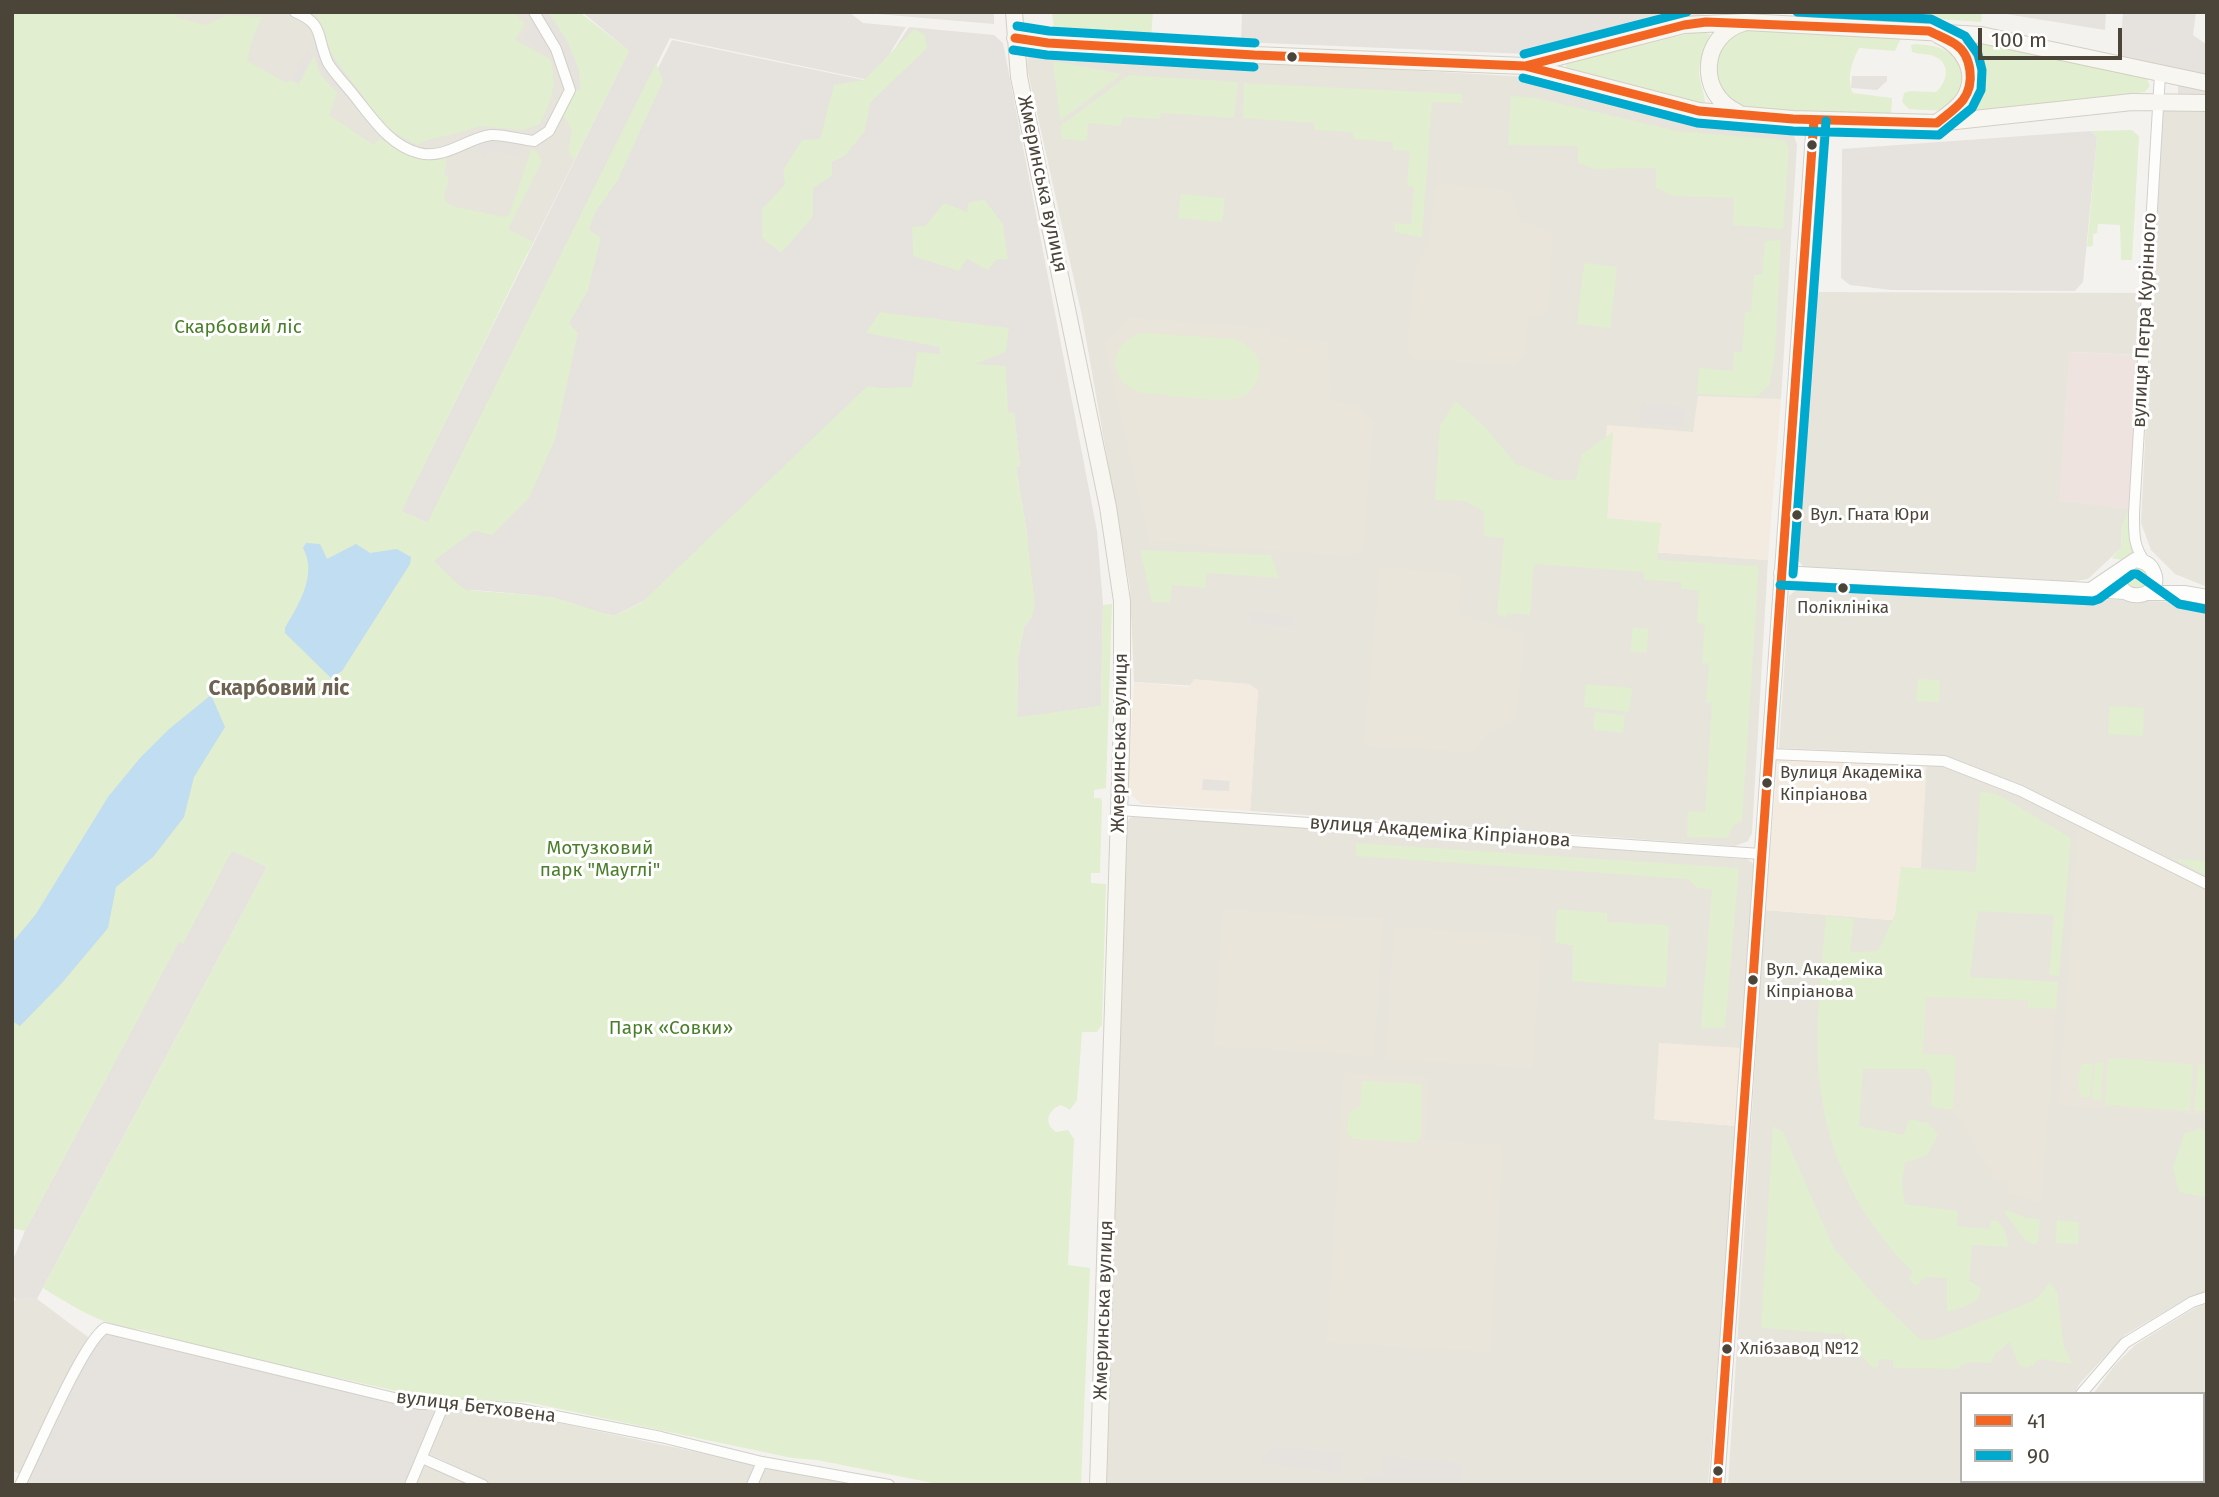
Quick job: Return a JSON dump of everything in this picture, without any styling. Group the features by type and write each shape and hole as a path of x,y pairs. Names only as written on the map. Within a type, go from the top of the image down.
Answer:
{"main road":[{"name":"Жмеринська вулиця","path":"1014,12 1019,77 1108,507 1120,581 1122,718 1098,1485"},
{"path":"1525,66 1684,25 1814,19 1981,35 2207,83"},
{"path":"1743,114 1734,111 1718,98 1708,71 1711,52 1721,36 1728,29 1746,22"},
{"path":"1929,31 1957,45 1966,57 1970,71 1969,87 1963,100 1937,123"},
{"path":"1015,38 1048,43 1254,55 1525,66 1699,111 1814,120 1937,123 2158,102 2207,103"}],"street":[{"path":"295,12 309,18 316,25 329,64 380,129 404,147 420,154 448,152 472,140 493,135 534,141 549,131 570,90 556,49 534,12"},
{"name":"вулиця Петра Курінного","path":"2150,567 2138,553 2134,541 2134,513 2160,74"},
{"path":"1717,1485 1814,120"},
{"path":"2092,589 2129,562 2141,561 2184,593"},
{"path":"2147,593 2154,583 2150,567"},
{"path":"2121,570 2119,582 2125,592"},
{"path":"1781,573 2092,589 2125,592 2136,596 2147,593 2184,593 2207,597"},
{"path":"1769,754 1852,756 1944,761 1955,764 2021,791 2207,884"},
{"name":"вулиця Академіка Кіпріанова","path":"1119,810 1761,854"},
{"path":"2083,1392 2125,1343 2192,1302 2207,1297"},
{"name":"вулиця Бетховена","path":"20,1485 84,1354 98,1332 105,1328 419,1404 520,1409 661,1437 762,1462 889,1485"},
{"path":"411,1485 444,1404"},
{"path":"422,1458 483,1485"},
{"path":"752,1485 762,1462"}],"shaded area":[{"path":"146,12 579,12 629,51 528,253 440,205"},
{"path":"539,12 549,14 568,43 579,70 580,89 570,90 559,58 523,39"},
{"path":"582,12 849,12 863,23 906,27 873,81 670,38 428,523 401,511 629,51"},
{"path":"874,12 994,12 994,24 877,14"},
{"path":"1242,12 1714,12 1528,54 1241,42"},
{"path":"1993,12 2106,12 2105,30"},
{"path":"2123,12 2196,12 2193,35 2207,45 2207,77 2120,59"},
{"path":"909,27 994,35 1003,43 1097,531 1103,605 1101,706 1017,718 1018,656 1024,627 1032,617 1027,534 1016,467 1020,466 1014,413 614,616 553,597 474,590 430,596 430,526 672,40 873,82"},
{"path":"320,39 348,89 338,91 322,74 313,42"},
{"path":"1038,50 1531,77 1713,126 1787,131 1794,136 1797,145 1781,399 1753,400 1693,432 1594,548 1768,560 1752,833 1748,841 1735,846 1250,811 1258,690 1134,682 1130,588 1082,316 1027,68 1028,54"},
{"path":"307,51 313,55 299,82 292,78"},
{"path":"755,63 810,76 793,131 792,150 779,172 780,182 762,209 762,238 781,253 813,217 825,222 830,221 832,229 841,228 840,219 844,217 840,204 866,198 863,184 872,178 884,176 887,290 880,312 866,333 939,347 940,354 868,346 867,386 734,514 713,514 706,497 717,361 648,384 642,381 628,383 616,392 578,492 672,549 650,578 606,614 553,597 539,596 482,567 503,540 572,477 574,469 550,463 573,400 596,404 611,334 586,328 597,286 622,292 635,235 607,228 604,238 601,237 589,230 595,213 617,182 620,184 618,188 689,221 734,124 662,91 684,78 728,93 748,96"},
{"path":"1852,76 1887,76 1887,81 1877,90 1851,88"},
{"path":"2178,82 2207,88 2207,97 2178,99"},
{"path":"2170,106 2207,108 2207,587 2175,574 2151,550 2141,523 2161,114"},
{"path":"2091,131 2097,137 2083,282 2075,291 1891,290 1850,285 1841,278 1842,149"},
{"path":"475,139 526,141 521,156 495,151 482,157"},
{"path":"1442,184 1510,191 1520,221 1547,229 1553,236 1548,304 1543,314 1528,316 1525,354 1516,365 1416,359 1407,348 1415,270 1430,241 1433,191"},
{"path":"1811,292 2142,293 2138,355 2070,352 2130,509 2122,526 2121,548 2088,579 2062,583 1804,567 1791,553"},
{"path":"1129,318 1270,328 1272,337 1328,342 1330,401 1360,404 1373,421 1363,551 1346,556 1149,541 1104,341"},
{"path":"2069,352 2138,355 2130,509 2059,501"},
{"path":"1698,396 1781,399 1768,560 1594,548 1607,425 1693,432"},
{"path":"1642,403 1686,407 1684,427 1640,423"},
{"path":"1380,566 1461,575 1459,614 1524,635 1516,722 1490,731 1473,752 1364,746"},
{"path":"1800,587 2172,602 2207,608 2207,1291 2186,1299 2125,1335 2080,1383 2075,1392 1960,1392 1960,1483 2030,1485 1728,1485 1765,910 1917,922 1927,755 1779,748 1789,596"},
{"path":"1250,612 1294,616 1293,627 1249,624"},
{"path":"1194,679 1249,684 1258,690 1250,811 1142,804 1131,795 1128,786 1134,682 1189,687"},
{"path":"1779,748 1927,754 1918,922 1765,910"},
{"path":"1203,779 1230,781 1229,791 1202,790"},
{"path":"1137,815 1746,859 1752,862 1754,868 1743,1048 1654,1119 1737,1126 1708,1485 1106,1485 1126,824 1130,818"},
{"path":"2079,821 2207,884 2207,1115 2059,1105"},
{"path":"232,850 267,867 37,1299 12,1298 12,1262 25,1231 179,941 183,943"},
{"path":"1223,909 1383,919 1374,1056 1214,1046"},
{"path":"1394,927 1541,936 1533,1068 1386,1059"},
{"path":"1926,997 2028,1000 2029,1008 2056,1009 2041,1203 2008,1192 2009,1180 1995,1179 1953,1110 1956,1055 1923,1054"},
{"path":"1659,1043 1743,1048 1737,1126 1654,1119"},
{"path":"1344,1073 1429,1078 1425,1140 1503,1145 1490,1352 1327,1342"},
{"path":"16,1298 37,1299 88,1337 20,1474 12,1471 12,1305"},
{"path":"2207,1303 2207,1485 2046,1485 2205,1483 2205,1392 2095,1392 2115,1365 2135,1345"},
{"path":"105,1328 444,1404 410,1485 20,1485 84,1354"},
{"path":"461,1407 521,1415 749,1463 754,1469 747,1485 487,1485 488,1481 429,1454 444,1415"},
{"path":"1272,1447 1343,1452 1341,1473 1261,1463"},
{"path":"1383,1456 1463,1463 1460,1485 1364,1485 1364,1476 1381,1476"},
{"path":"425,1464 476,1485 414,1485"},
{"path":"769,1468 862,1485 756,1485 762,1471"}],"green space":[{"name":"Парк «Совки»","path":"12,12 176,12 175,17 205,25 227,15 262,17 247,61 285,82 293,81 299,84 314,56 320,74 337,93 329,115 374,145 379,138 403,152 448,154 444,174 449,177 444,197 452,206 504,217 509,215 532,148 539,154 542,161 508,229 533,242 402,511 427,523 656,63 663,81 617,182 595,213 589,230 601,237 588,291 569,323 578,333 555,440 529,498 492,535 474,531 434,561 467,590 553,597 614,616 641,603 867,386 912,387 917,352 940,354 939,347 865,333 880,312 1009,328 1006,352 976,364 1006,366 1008,412 1014,413 1020,466 1016,467 1035,606 1032,617 1024,627 1018,656 1017,717 1101,706 1103,605 1112,604 1106,788 1094,790 1094,798 1100,798 1102,801 1100,873 1091,873 1091,883 1106,884 1102,1025 1097,1032 1082,1032 1077,1100 1070,1110 1061,1105 1057,1107 1050,1113 1048,1121 1056,1132 1068,1130 1074,1139 1068,1265 1090,1268 1081,1485 943,1485 817,1460 792,1458 527,1402 432,1399 248,1360 116,1325 79,1309 43,1288 267,867 232,851 183,944 179,942 25,1231 12,1228"},
{"path":"315,12 514,12 525,24 515,40 551,60 554,78 548,107 540,124 523,130 480,126 417,145 386,128 333,56"},
{"path":"539,12 579,12 629,51 574,161 568,150 572,131 563,114 573,93 580,89 568,43 550,14"},
{"path":"1052,12 1153,12 1151,39 1055,37"},
{"path":"1838,12 1982,12 1981,22"},
{"path":"914,29 925,35 927,48 870,103 865,131 846,155 832,162 832,176 813,188 813,217 781,254 762,238 762,209 785,184 783,170 802,140 820,139 834,85 864,80"},
{"path":"1737,29 1901,38 1895,51 1859,48 1850,76 1853,93 1892,98 1891,116 1742,111 1728,103 1712,71 1714,58"},
{"path":"1700,31 1710,34 1699,71 1705,104 1566,68 1566,63"},
{"path":"1961,38 2146,77 2150,86 2145,92 1962,114 1976,95 1981,76 1976,57"},
{"path":"1911,45 1944,50 1958,61 1962,69 1960,92 1950,105 1942,109 1909,109 1902,102 1904,93 1910,91 1936,92 1945,79 1944,64 1941,60 1912,52"},
{"path":"1053,61 1122,74 1060,121"},
{"path":"1129,75 1238,82 1234,118 1161,113 1160,119 1123,117 1121,126 1088,123 1087,141 1062,139 1060,126"},
{"path":"1244,83 1462,94 1462,103 1432,102 1422,238 1395,232 1395,223 1411,224 1414,187 1407,186 1410,151 1393,150 1393,142 1353,139 1353,132 1315,130 1314,123 1243,118"},
{"path":"1511,96 1536,98 1677,131 1784,140 1789,148 1783,229 1733,225 1734,198 1673,196 1656,188 1656,168 1595,169 1578,163 1578,146 1508,145"},
{"path":"2132,130 2139,136 2132,260 2121,260 2120,225 2098,224 2097,233 2093,234 2093,246 2087,247 2097,137 2091,131"},
{"path":"1181,194 1225,198 1222,222 1178,218"},
{"path":"984,199 1003,224 1008,260 997,259 988,270 967,259 959,271 913,256 912,227 925,226 944,203 967,212 968,203"},
{"path":"1781,240 1775,356 1769,386 1755,397 1697,394 1699,368 1733,371 1734,352 1742,352 1745,312 1751,312 1754,275 1762,275 1765,241"},
{"path":"1584,263 1617,267 1610,328 1577,324"},
{"path":"1146,333 1235,339 1248,346 1257,357 1260,366 1258,380 1245,395 1232,399 1141,393 1121,379 1115,360 1124,343"},
{"path":"1456,401 1484,426 1516,464 1556,480 1576,480 1582,454 1613,432 1607,518 1661,523 1657,560 1759,566 1742,821 1733,826 1728,838 1687,837 1688,811 1705,812 1712,703 1706,702 1709,664 1702,663 1705,624 1697,623 1699,590 1681,589 1681,582 1644,580 1644,572 1534,564 1530,615 1508,613 1505,618 1497,614 1504,538 1484,536 1484,512 1465,501 1435,500 1440,425"},
{"path":"2133,513 2137,554 2128,561 2112,558 2121,548 2122,526 2126,514"},
{"path":"1140,550 1271,555 1279,578 1207,573 1205,588 1172,585 1170,603 1152,602"},
{"path":"2137,568 2144,571 2147,578 2144,585 2137,588 2130,585 2127,578 2130,571"},
{"path":"1633,627 1649,629 1646,653 1630,651"},
{"path":"1918,679 1940,680 1939,702 1916,701"},
{"path":"1586,684 1632,688 1629,712 1584,707"},
{"path":"2110,706 2144,708 2143,736 2108,734"},
{"path":"1595,712 1625,715 1623,733 1593,730"},
{"path":"1980,791 1997,794 2071,838 2059,976 2049,975 2054,915 1978,911 1970,977 2058,982 2056,1009 2028,1008 2028,1000 1926,997 1923,1054 1956,1055 1953,1110 1931,1107 1932,1080 1926,1069 1863,1069 1859,1126 1904,1135 1909,1119 1928,1123 1938,1134 1928,1155 1905,1163 1902,1183 1905,1204 1958,1211 1957,1226 1990,1229 1991,1221 1998,1221 2004,1228 2009,1247 1972,1245 1969,1281 1981,1288 1978,1299 1947,1312 1947,1278 1925,1277 1916,1286 1908,1279 1913,1273 1876,1229 1848,1183 1837,1158 1823,1105 1819,1076 1819,996 1826,916 1854,918 1850,952 1878,951 1895,915 1901,867 1976,872"},
{"path":"1356,843 1739,868 1725,1028 1701,1028 1712,889 1697,888 1687,879 1356,856"},
{"path":"2174,859 2207,861 2207,876"},
{"path":"1557,909 1607,913 1607,922 1669,925 1666,988 1572,981 1573,946 1555,942"},
{"path":"2108,1058 2193,1064 2190,1111 2105,1105"},
{"path":"2095,1062 2104,1063 2101,1101 2092,1100"},
{"path":"2082,1064 2093,1064 2090,1097 2081,1097 2078,1089"},
{"path":"2198,1064 2207,1065 2207,1111 2194,1111"},
{"path":"1362,1081 1422,1084 1421,1137 1416,1143 1352,1139 1347,1131 1349,1112 1360,1106"},
{"path":"1773,1126 1783,1132 1834,1248 1878,1299 1921,1340 1936,1339 2031,1302 2050,1282 2057,1292 2064,1348 2073,1364 2038,1359 2034,1365 2026,1368 2019,1365 2010,1342 1994,1355 1992,1363 1968,1362 1957,1369 1893,1368 1893,1360 1879,1359 1878,1367 1872,1368 1842,1332 1761,1328"},
{"path":"2202,1128 2207,1132 2207,1197 2179,1192 2173,1168 2184,1134"},
{"path":"2006,1210 2027,1218 2040,1219 2038,1242 2034,1245 2026,1241 2005,1214"},
{"path":"2057,1220 2079,1222 2078,1244 2055,1243"}],"water":[{"path":"306,543 320,544 327,559 356,544 370,553 397,549 411,557 410,564 342,671 331,678 285,633 307,579 307,558 303,548"},
{"path":"211,695 225,727 194,777 184,817 153,857 116,887 108,928 61,984 20,1026 12,1021 12,943 36,914 108,797 140,758 168,730"}],"transit line":[{"name":"90","path":"1524,54 1687,12"},
{"name":"90","path":"1523,78 1697,123 1793,131 1939,135 1972,108 1981,90 1982,70 1978,54 1965,36 1931,19 1797,12"},
{"name":"41","path":"1706,22 1929,31 1961,49 1970,70 1969,86 1960,103 1937,123 1793,119 1699,111 1525,66 1684,25 1706,22"},
{"name":"90","path":"1017,26 1049,31 1255,43"},
{"name":"41","path":"1015,38 1048,43 1254,55"},
{"name":"90","path":"1013,50 1047,55 1254,67"},
{"name":"41","path":"1254,55 1525,66"},
{"name":"41","path":"1254,55 1525,66"},
{"name":"41","path":"1717,1485 1814,120"},
{"name":"90","path":"1793,574 1826,121"},
{"name":"90","path":"1780,585 2093,601 2137,574 2179,604 2205,609"}],"place":[{"name":"Вул. Гната Юри","path":"1797,515"},
{"name":"Поліклініка","path":"1843,588"},
{"name":"Вулиця Академіка Кіпріанова","path":"1767,783"},
{"name":"Вул. Академіка Кіпріанова","path":"1753,980"},
{"name":"Хлібзавод №12","path":"1727,1349"}],"district":[{"name":"Скарбовий ліс","path":"279,689"}],"park label":[{"name":"Мотузковий парк \"Мауглі\"","path":"600,860"}]}
